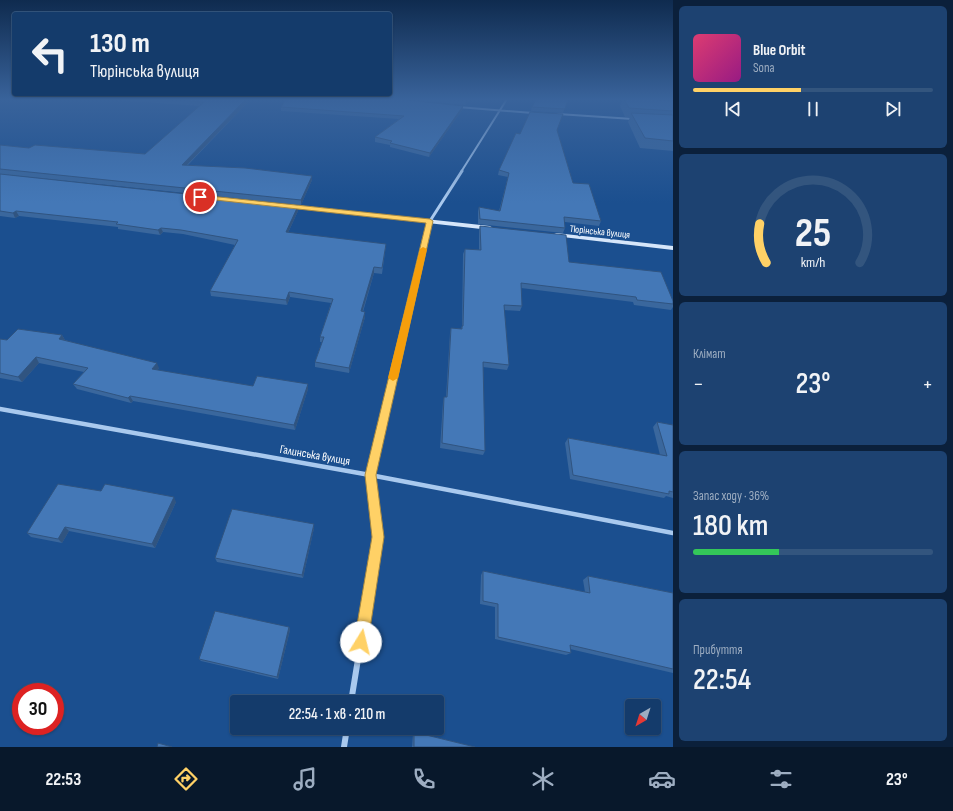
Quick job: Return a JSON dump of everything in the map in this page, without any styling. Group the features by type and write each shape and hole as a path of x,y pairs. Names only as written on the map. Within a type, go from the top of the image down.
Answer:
{"main road":[{"path":"281,206 500,229"},
{"name":"Тюрінська вулиця","path":"548,234 673,248"}],"street":[{"path":"352,695 378,537 370,475 430,221 485,134"},
{"name":"Галинська вулиця","path":"0,410 370,475 673,533"},
{"path":"344,747 346,735"}],"building":[{"path":"168,134 212,134 182,165 245,168 312,176 301,200 0,169 0,145 29,148 35,145 145,154"},
{"path":"379,134 443,134 430,153 390,143 392,141 375,137"},
{"path":"516,134 558,134 573,183 589,184 601,221 564,217 565,228 480,219 479,207 500,211 509,173 499,170"},
{"path":"643,134 673,134 673,141 645,138"},
{"path":"0,174 298,206 286,232 386,244 382,268 374,267 361,311 365,312 349,368 315,362 324,337 320,337 333,299 289,292 286,300 210,291 238,240 181,230 161,228 158,230 116,224 118,222 16,211 13,213 0,211"},
{"path":"480,226 566,235 569,262 661,272 673,301 673,304 637,300 636,297 521,283 522,306 504,305 509,365 483,362 485,451 442,443 444,397 447,397 451,328 462,329 463,326 465,249 481,250"},
{"path":"18,329 62,335 59,339 157,363 152,369 253,386 257,376 308,384 294,425 130,396 128,398 73,384 88,368 36,357 18,377 0,373 0,339 7,340"},
{"path":"657,422 673,425 673,492 669,491 669,494 573,475 568,438 667,456"},
{"path":"58,484 101,491 105,484 174,497 152,544 65,527 58,539 27,533"},
{"path":"232,509 314,524 302,575 215,558"},
{"path":"483,571 590,593 588,576 673,593 673,669 570,645 571,653 498,637 498,604 483,601"},
{"path":"215,611 289,627 277,677 199,659"},
{"path":"414,735 426,735 475,747 414,747"},
{"path":"158,743 172,747 157,747"}],"slow traffic":[{"path":"393,378 423,249"}],"route":[{"path":"200,197 430,221 370,475 378,537 361,642"}]}
